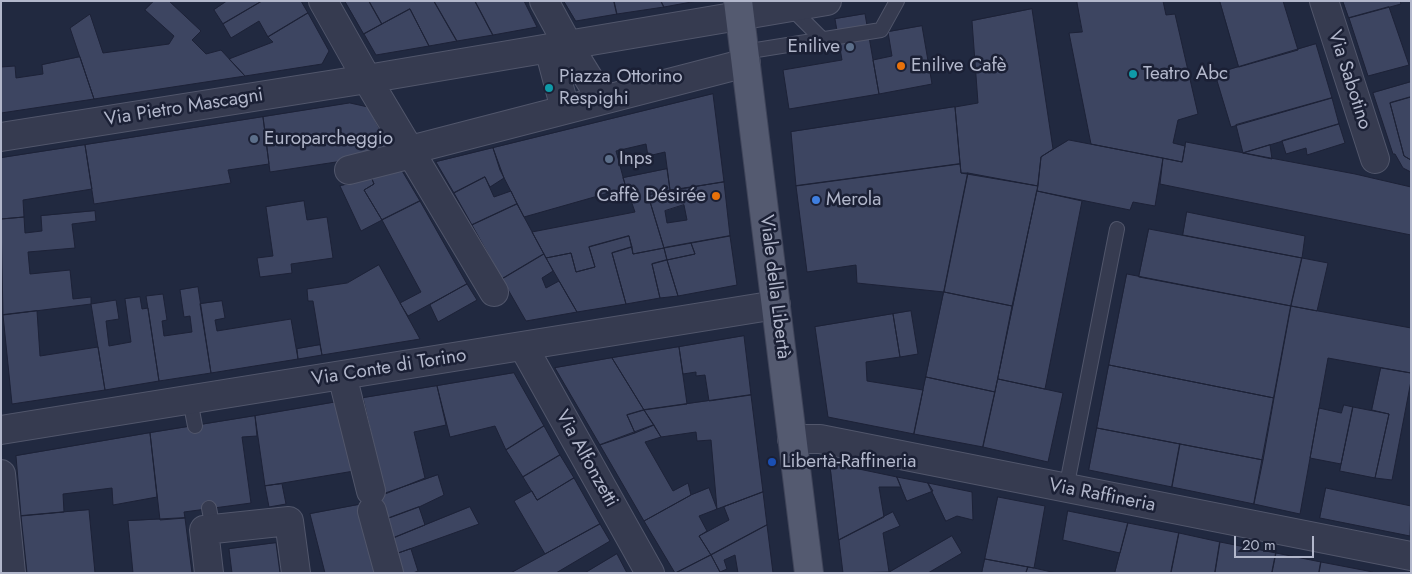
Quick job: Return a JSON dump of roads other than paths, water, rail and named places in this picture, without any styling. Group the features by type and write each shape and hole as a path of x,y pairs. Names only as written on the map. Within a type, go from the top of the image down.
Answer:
{"main road":[{"name":"Viale della Libertà","path":"739,9 809,573"}],"street":[{"path":"323,1 367,79 494,292"},
{"path":"739,9 790,7 827,1"},
{"name":"Via Sabotino","path":"1324,1 1375,160"},
{"name":"Via Pietro Mascagni","path":"1,137 367,79 555,30 739,9"},
{"path":"555,30 602,100"},
{"path":"555,30 565,109"},
{"path":"349,170 414,156 565,109 602,100 745,57"},
{"name":"Via Conte di Torino","path":"1,430 192,413 342,375 776,305"},
{"name":"Via Alfonzetti","path":"523,346 650,573"},
{"path":"342,375 389,573"},
{"name":"Via Raffineria","path":"792,439 820,440 1411,556"},
{"path":"1,474 11,573"},
{"path":"209,573 204,530 211,519 289,521 296,573"}],"lane":[{"path":"745,57 822,39 881,30 897,1"},
{"path":"790,7 822,39"},
{"path":"1066,489 1117,229"}],"place":[{"name":"Enilive","path":"850,47"},
{"name":"Enilive Cafè","path":"901,66"},
{"name":"Teatro Abc","path":"1133,74"},
{"name":"Piazza Ottorino Respighi","path":"549,88"},
{"name":"Europarcheggio","path":"254,139"},
{"name":"Inps","path":"609,159"},
{"name":"Caffè Désirée","path":"716,196"},
{"name":"Merola","path":"816,200"},
{"name":"Libertà-Raffineria","path":"772,462"}]}
